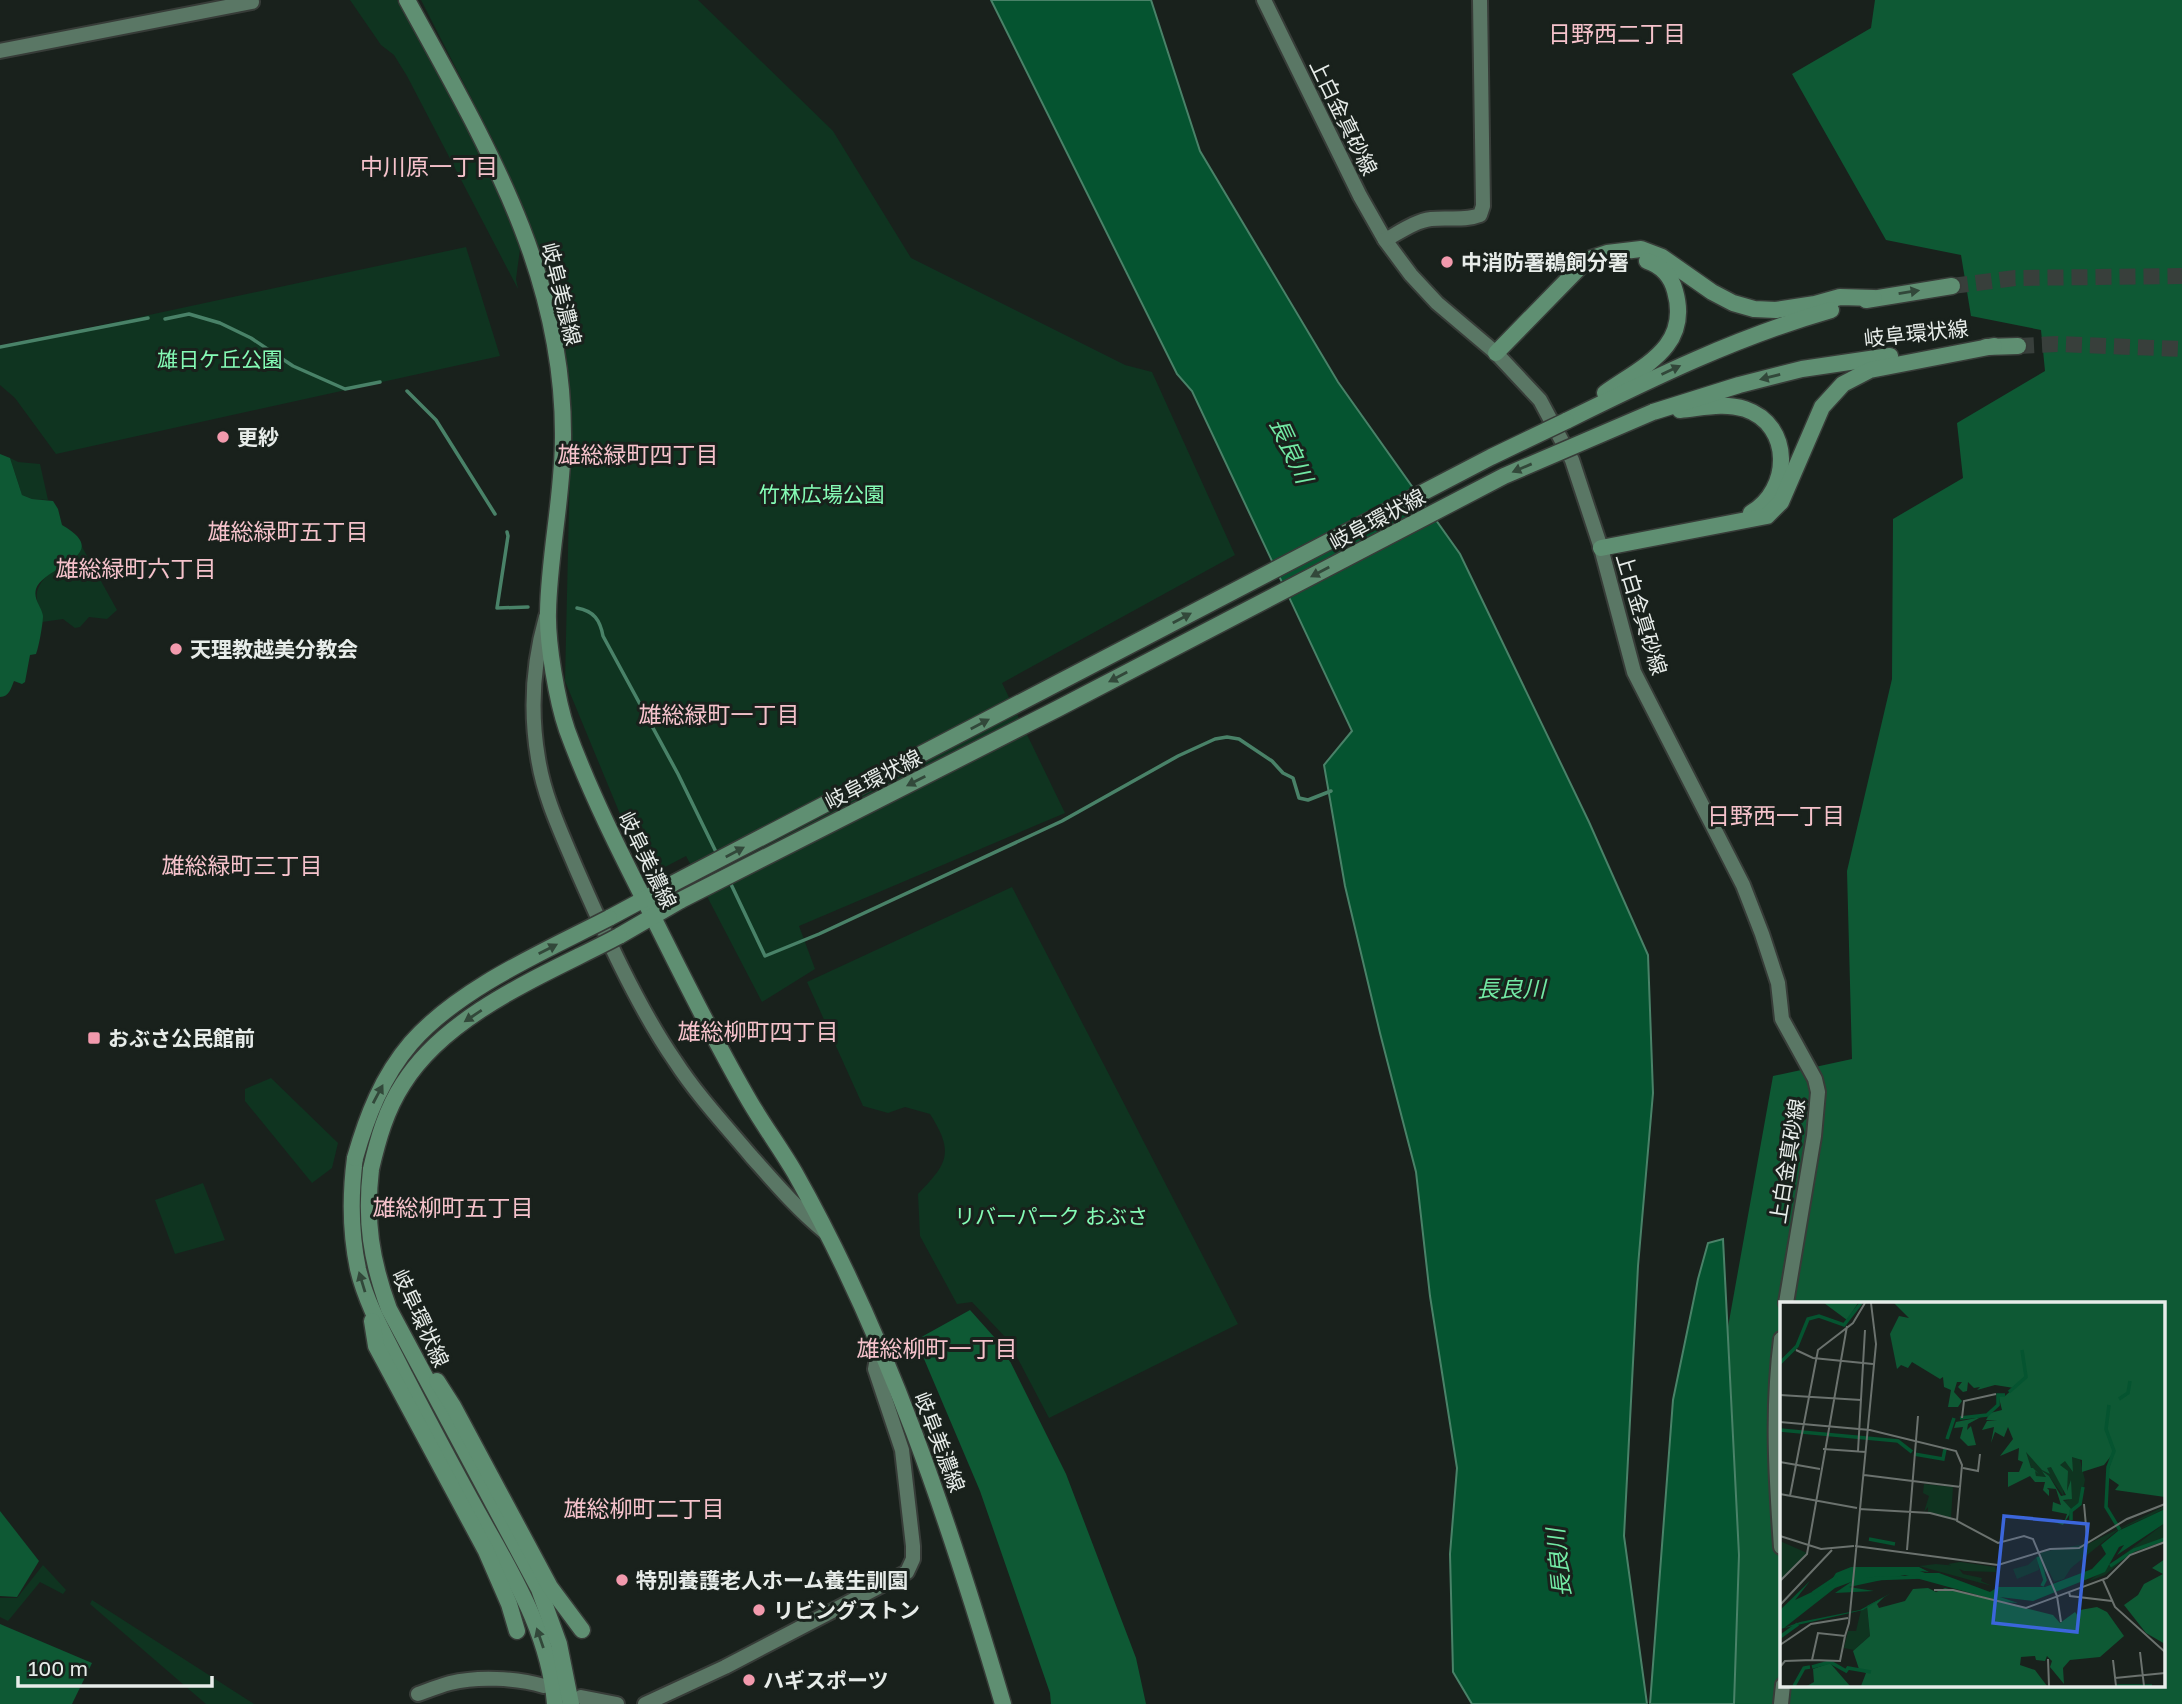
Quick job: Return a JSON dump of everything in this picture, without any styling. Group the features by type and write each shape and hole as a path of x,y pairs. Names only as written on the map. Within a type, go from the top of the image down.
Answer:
{"main road":[{"name":"岐阜美濃線","path":"407,0 487,145 514,206 536,266 553,329 561,384 563,438 560,496 547,614 552,660 565,724 588,784 713,1036 794,1171 880,1343 939,1498 1003,1704"},
{"path":"1496,353 1581,266 1600,256 1641,249 1661,257 1679,277 1733,303 1754,309 1817,309"},
{"path":"1566,421 1666,349 1679,319 1679,277"},
{"name":"岐阜環状線","path":"555,1704 542,1639 522,1592 465,1490 370,1307 359,1270 352,1235 350,1196 355,1158 372,1103 388,1074 412,1042 443,1015 509,970 1491,457 1735,342 1817,309 1952,286"},
{"path":"1601,548 1734,523 1762,507 1777,487 1822,407 1843,384 1870,370 1994,346"},
{"name":"岐阜環状線","path":"576,1701 559,1644 538,1589 389,1309 376,1272 367,1200 378,1137 403,1083 426,1054 456,1027 481,1010 681,900 1057,709 1504,476 1653,412 1750,382 1837,363 1924,352 2018,346"},
{"path":"1653,412 1727,405 1748,410 1764,421 1790,462"},
{"path":"370,1307 376,1346 486,1551 509,1604 517,1631"},
{"path":"389,1309 453,1406 550,1587 582,1630"}],"street":[{"name":"上白金真砂線","path":"1264,0 1360,196 1385,240 1411,275 1437,303 1496,353 1540,400 1573,460 1601,548 1634,672 1743,885 1778,983 1782,1019 1815,1079 1818,1092 1814,1136 1786,1302"},
{"path":"1385,240 1429,219 1473,218 1480,215 1483,206 1480,0"},
{"path":"0,51 252,2"},
{"path":"547,614 540,639 533,692 538,759 548,801 588,895 643,1007 674,1061 713,1112 798,1210 826,1233"},
{"path":"645,1704 725,1667 907,1572 913,1559 902,1450 875,1369 880,1343"},
{"path":"1780,1346 1776,1373 1774,1461 1780,1535"},
{"path":"418,1694 449,1683 472,1679 544,1686"},
{"path":"1781,1704 1783,1686"},
{"path":"576,1701 617,1704"}],"green space":[{"path":"350,0 397,0 479,147 521,242 516,279 518,289 407,76 394,55 381,45"},
{"name":"竹林広場公園","path":"421,0 698,0 833,131 911,258 1125,365 1152,372 1235,555 1002,683 1065,813 799,926 815,969 762,1002 686,856 646,877 565,681 571,420 562,306 497,148"},
{"name":"雄日ケ丘公園","path":"466,247 500,356 56,454 15,398 0,385 0,347"},
{"path":"10,458 18,462 40,464 48,500 22,495"},
{"path":"81,545 117,610 107,619 89,617 80,627 75,628 63,619 42,622 37,600 40,585 51,572 80,551"},
{"name":"リバーパーク おぶさ","path":"1012,887 1238,1324 1049,1418 1008,1340 972,1302 957,1304 920,1236 918,1194 936,1174 944,1157 943,1139 938,1127 930,1114 905,1107 888,1113 863,1106 807,982"},
{"path":"271,1078 338,1143 332,1168 312,1183 245,1101 245,1089"},
{"path":"203,1183 225,1240 175,1254 155,1200"},
{"path":"43,1565 66,1590 63,1594 40,1582 8,1621 0,1617 0,1598 17,1598"},
{"path":"92,1600 254,1704 206,1704 90,1604"}],"shaded area":[{"path":"1875,0 2182,0 2182,1704 1734,1704 1739,1555 1728,1327 1773,1076 1852,1059 1847,871 1892,679 1893,519 1963,478 1957,423 2045,371 2041,330 1971,316 1961,255 1886,240 1792,74 1871,28"},
{"path":"0,454 10,458 22,495 53,501 62,525 77,536 82,545 72,560 41,581 36,589 43,616 37,651 36,654 30,655 25,682 22,684 14,681 8,694 3,697 0,697"},
{"path":"970,1310 1003,1347 1066,1474 1136,1658 1146,1704 1051,1704 1050,1693 980,1491 916,1340"},
{"path":"0,1511 39,1561 17,1597 0,1596"},
{"path":"0,1624 92,1663 72,1704 0,1704"}],"water":[{"name":"長良川","path":"991,0 1151,0 1200,151 1338,382 1460,554 1589,822 1648,955 1653,1093 1638,1266 1624,1536 1647,1704 1472,1704 1453,1672 1450,1554 1457,1468 1430,1296 1416,1172 1345,886 1324,765 1352,731 1192,391 1177,374"},
{"path":"1723,1239 1739,1555 1734,1704 1650,1704 1673,1400 1708,1243"}],"waterway":[{"path":"165,319 189,314 220,323 251,338 293,366 345,389 380,382"},
{"path":"0,347 148,318"},
{"path":"407,391 436,420 495,514"},
{"path":"507,532 497,608 528,607"},
{"path":"577,608 588,611 598,621 603,636 678,774 717,854"},
{"path":"729,880 765,956 819,934 1062,821 1178,756 1215,739 1239,739 1272,761 1283,773 1293,778 1299,798 1308,800 1331,791"}],"tunnel":[{"path":"1952,286 2015,278 2182,276"},
{"path":"2018,346 2057,344 2182,349"}],"place":[{"name":"中消防署鵜飼分署","path":"1447,262"},
{"name":"更紗","path":"223,437"},
{"name":"天理教越美分教会","path":"176,649"},
{"name":"おぶさ公民館前","path":"94,1038"},
{"name":"特別養護老人ホーム養生訓園","path":"622,1580"},
{"name":"リビングストン","path":"759,1610"},
{"name":"ハギスポーツ","path":"749,1680"}],"district":[{"name":"日野西二丁目","path":"1617,33"},
{"name":"中川原一丁目","path":"429,166"},
{"name":"雄総緑町四丁目","path":"638,454"},
{"name":"雄総緑町五丁目","path":"288,531"},
{"name":"雄総緑町六丁目","path":"136,568"},
{"name":"雄総緑町一丁目","path":"719,714"},
{"name":"日野西一丁目","path":"1776,815"},
{"name":"雄総緑町三丁目","path":"242,865"},
{"name":"雄総柳町四丁目","path":"758,1031"},
{"name":"雄総柳町五丁目","path":"453,1207"},
{"name":"雄総柳町一丁目","path":"937,1348"},
{"name":"雄総柳町二丁目","path":"644,1508"}]}
